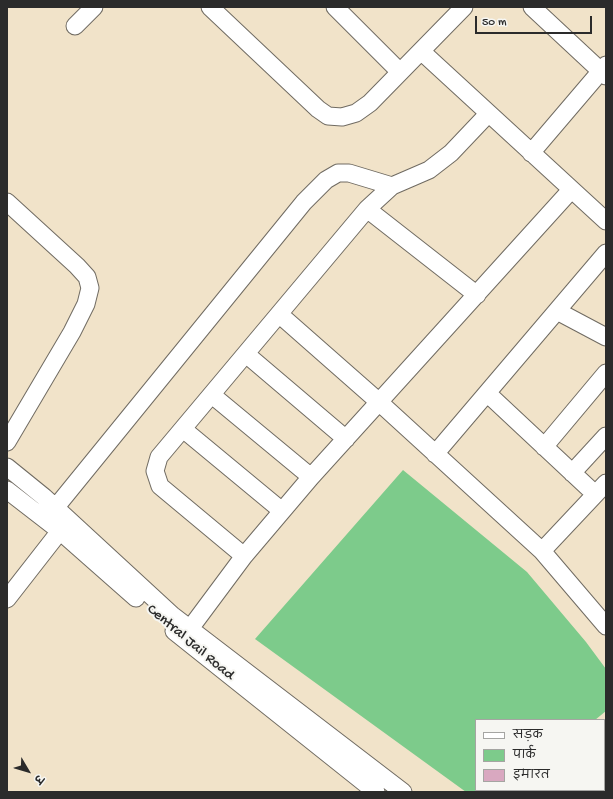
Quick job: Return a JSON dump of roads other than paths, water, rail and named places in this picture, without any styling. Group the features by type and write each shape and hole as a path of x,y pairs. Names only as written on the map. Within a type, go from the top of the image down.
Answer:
{"street":[{"path":"75,26 94,7"},
{"path":"210,7 318,109 328,116 342,118 356,113 370,102 464,7"},
{"path":"336,7 400,72"},
{"path":"531,153 604,71 532,7"},
{"path":"421,51 606,221"},
{"path":"244,556 160,486 155,471 159,457 367,209 392,186 429,170 451,154 488,114"},
{"path":"56,507 304,202 338,173 349,173 392,186"},
{"path":"7,467 56,507 147,593 186,633 244,556 282,511 571,190"},
{"path":"7,202 78,266 87,277 90,288 86,304 72,332 7,442"},
{"path":"367,209 476,295"},
{"path":"435,454 606,253"},
{"path":"557,311 606,337"},
{"path":"279,314 379,402 542,551 606,626"},
{"path":"246,354 346,439"},
{"path":"544,446 606,373"},
{"path":"487,393 572,473 601,489 542,551"},
{"path":"212,395 311,478"},
{"path":"183,429 282,511"},
{"path":"572,473 606,436"},
{"name":"Central Jail Road","path":"7,490 263,694 376,792"},
{"path":"7,599 60,531"},
{"path":"263,694 403,792"}]}
